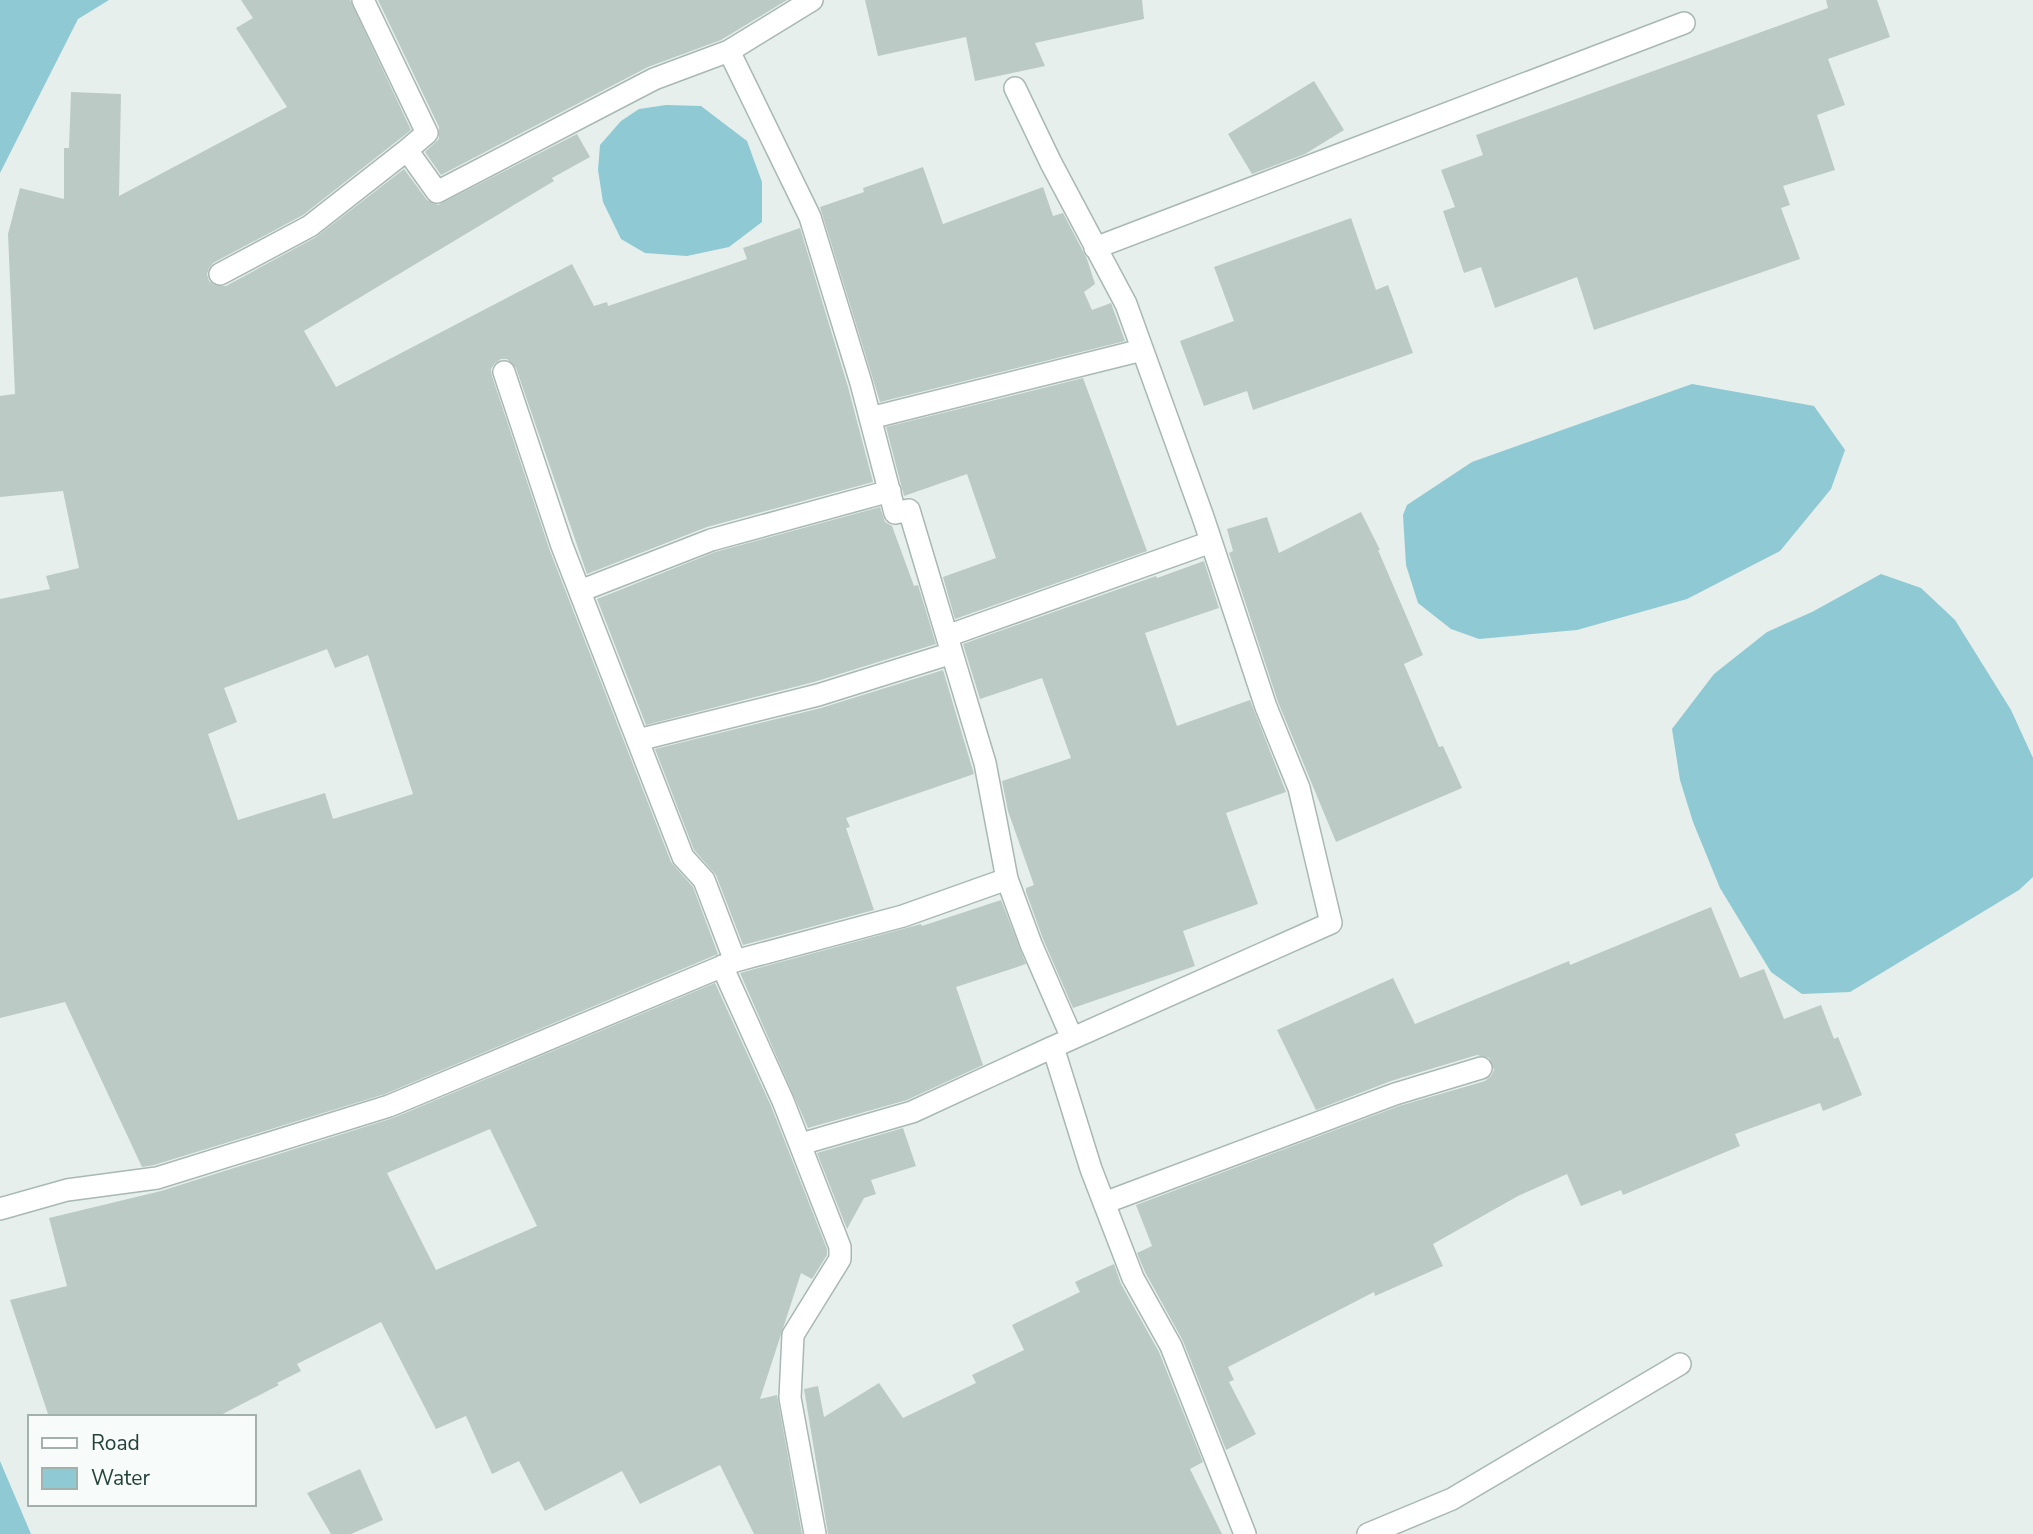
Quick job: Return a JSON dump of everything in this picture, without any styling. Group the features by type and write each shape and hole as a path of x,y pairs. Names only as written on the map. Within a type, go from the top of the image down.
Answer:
{"street":[{"path":"220,274 310,226 427,132 363,0"},
{"path":"407,150 437,192 654,79 729,51 812,0"},
{"path":"1095,248 1684,23"},
{"path":"729,51 810,217 870,418 895,513 909,510 985,763 1007,880 1063,1042 1091,1169 1133,1278 1171,1346 1245,1534"},
{"path":"801,1144 912,1112 1332,923 1299,788 1266,707 1211,542 1126,304 1051,163 1015,88"},
{"path":"870,418 1142,350"},
{"path":"504,372 562,546 683,857 704,880 728,963 840,1247 840,1259 793,1335 790,1398 814,1534"},
{"path":"580,591 711,540 890,491"},
{"path":"638,740 818,695 1211,542"},
{"path":"0,1209 67,1190 157,1178 389,1106 728,963 903,916 1007,880"},
{"path":"1104,1203 1395,1094 1481,1068"},
{"path":"1368,1534 1452,1499 1680,1364"}],"water":[{"path":"0,0 109,0 78,19 0,173"},
{"path":"666,105 701,106 747,141 762,182 762,222 729,247 687,256 645,253 621,239 603,202 598,170 600,145 621,121 639,109"},
{"path":"1692,384 1814,406 1845,450 1831,489 1780,551 1687,599 1577,630 1479,639 1451,629 1418,603 1406,565 1403,515 1407,505 1472,462"},
{"path":"1881,574 1921,588 1955,620 2011,710 2033,758 2033,877 2019,890 1850,992 1802,994 1771,972 1720,888 1693,822 1680,780 1672,729 1714,674 1767,632 1812,612"},
{"path":"0,1461 31,1534 0,1534"}],"building":[{"path":"241,0 350,0 411,130 303,215 213,263 207,274 214,285 226,286 316,237 404,169 427,200 438,205 577,134 590,157 304,331 336,387 572,264 594,306 607,302 608,306 747,259 743,248 800,228 848,387 873,482 707,527 587,574 516,368 507,359 495,363 491,369 492,376 550,551 671,862 693,887 718,954 385,1094 142,1167 65,1002 0,1018 0,599 50,589 46,576 79,568 63,491 0,497 0,396 15,394 8,234 20,188 64,199 64,148 69,148 71,92 121,94 119,196 287,107 236,28 253,18","holes":["327,649 335,668 368,655 413,794 333,819 325,793 238,820 208,734 237,722 224,688"]},
{"path":"378,0 787,0 721,40 648,67 441,175 425,152 439,139 439,127"},
{"path":"865,0 1142,0 1144,19 1035,43 1045,66 975,81 966,37 878,56"},
{"path":"1826,0 1877,0 1890,37 1828,59 1845,105 1817,115 1835,170 1783,186 1790,205 1781,208 1800,259 1594,330 1577,277 1495,308 1481,267 1464,273 1443,211 1455,207 1441,170 1483,155 1476,135 1828,8"},
{"path":"1314,81 1344,130 1305,154 1252,174 1228,134"},
{"path":"923,167 943,224 1043,187 1053,216 1063,213 1087,259 1095,284 1084,292 1092,310 1111,303 1125,341 880,402 820,207 864,192 863,188"},
{"path":"1351,218 1376,290 1388,285 1413,353 1253,410 1247,391 1204,406 1180,341 1234,321 1214,267"},
{"path":"1083,378 1147,551 955,619 943,577 996,558 967,474 904,496 886,427"},
{"path":"880,507 885,522 892,526 914,586 918,585 936,644 814,682 646,725 597,599 715,552"},
{"path":"1361,512 1380,550 1423,655 1404,664 1439,747 1443,746 1462,788 1336,842 1278,702 1229,553 1233,551 1227,529 1267,517 1279,553"},
{"path":"1204,561 1219,608 1145,633 1177,726 1250,700 1286,792 1226,813 1258,904 1183,931 1195,966 1073,1008 1026,892 1026,888 1034,885 1008,811 1002,781 1071,758 1042,678 980,699 963,644"},
{"path":"943,670 974,774 846,818 850,827 846,828 874,910 743,945 716,875 694,850 655,749 821,708"},
{"path":"1001,900 1026,964 956,987 983,1065 907,1100 808,1128 740,973 921,924 922,926"},
{"path":"1711,907 1740,978 1764,969 1784,1019 1821,1005 1834,1039 1838,1037 1862,1095 1823,1111 1820,1103 1735,1134 1740,1146 1623,1195 1621,1190 1581,1206 1567,1174 1518,1196 1433,1244 1443,1266 1375,1296 1374,1292 1228,1367 1234,1380 1229,1382 1256,1434 1226,1450 1183,1341 1137,1253 1152,1246 1136,1205 1399,1106 1485,1081 1494,1070 1489,1058 1477,1055 1391,1081 1316,1110 1277,1030 1393,978 1415,1024 1569,961 1570,965"},
{"path":"715,983 771,1106 827,1249 827,1255 812,1279 801,1273 760,1399 777,1395 802,1534 754,1534 720,1465 640,1504 622,1471 545,1511 519,1461 492,1474 466,1416 436,1429 381,1322 297,1364 301,1371 221,1415 48,1415 10,1300 67,1286 49,1218 161,1191 393,1118","holes":["490,1129 537,1226 436,1270 387,1173"]},
{"path":"903,1128 916,1166 871,1180 876,1194 864,1198 847,1229 817,1153"},
{"path":"1114,1264 1121,1284 1159,1352 1203,1462 1190,1469 1222,1534 828,1534 804,1389 818,1386 824,1417 879,1383 903,1418 976,1383 972,1375 1024,1350 1012,1325 1080,1292 1075,1282"},
{"path":"360,1469 383,1520 351,1534 331,1534 307,1493"}]}
